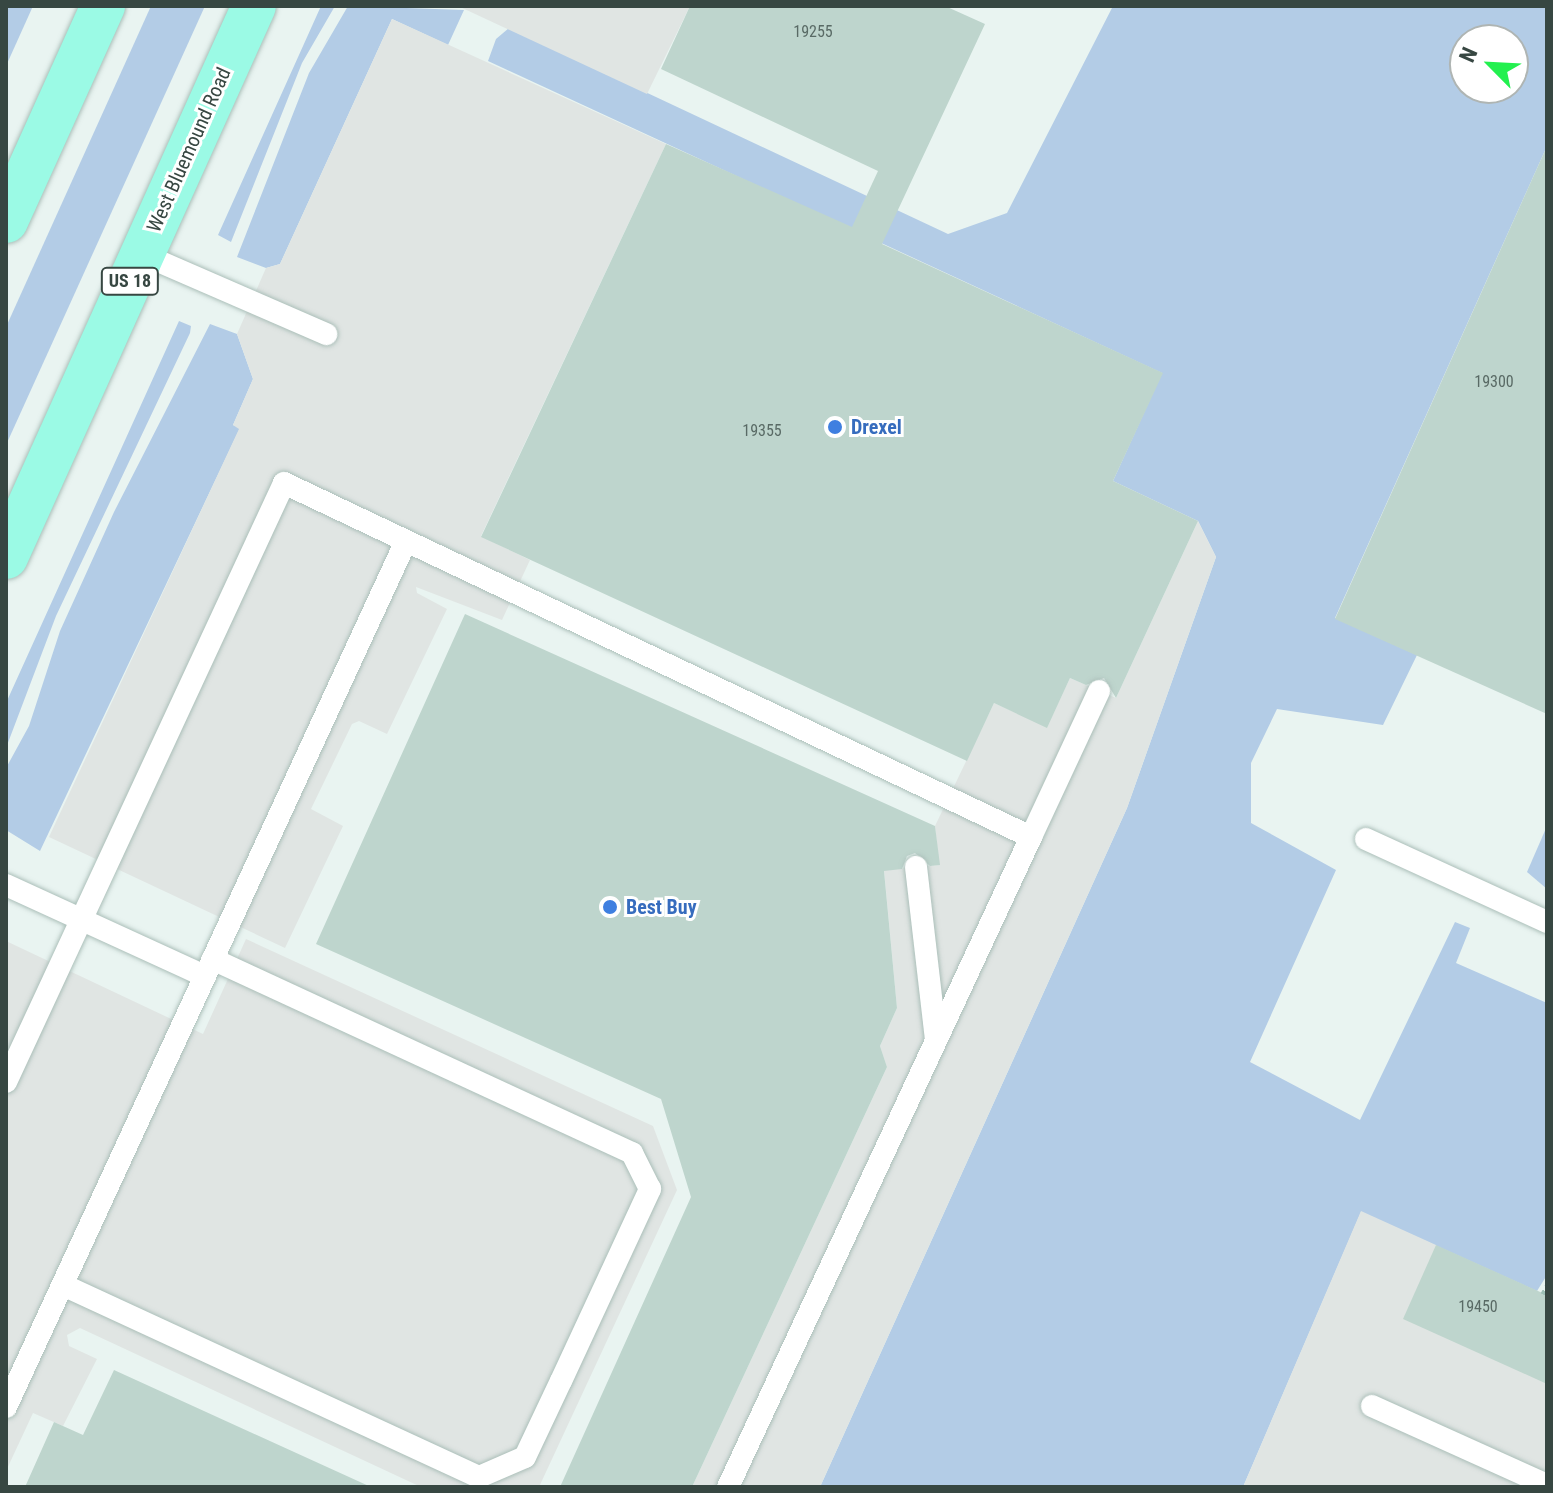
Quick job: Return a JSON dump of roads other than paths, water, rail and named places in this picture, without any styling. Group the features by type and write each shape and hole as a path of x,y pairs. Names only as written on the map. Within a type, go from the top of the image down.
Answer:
{"main road":[{"path":"6,221 103,6"},
{"name":"West Bluemound Road","path":"6,557 254,6"}],"lane":[{"path":"142,254 326,334"},
{"path":"6,1082 284,483 1031,837"},
{"path":"6,1407 406,541"},
{"path":"728,1487 1099,691"},
{"path":"1366,839 1547,922"},
{"path":"916,867 936,1040"},
{"path":"6,885 81,919 209,968 632,1153 650,1189 525,1457 479,1477 63,1285"},
{"path":"1372,1406 1547,1485"}],"place":[{"name":"Drexel","path":"835,427"},
{"name":"Best Buy","path":"610,907"}]}
